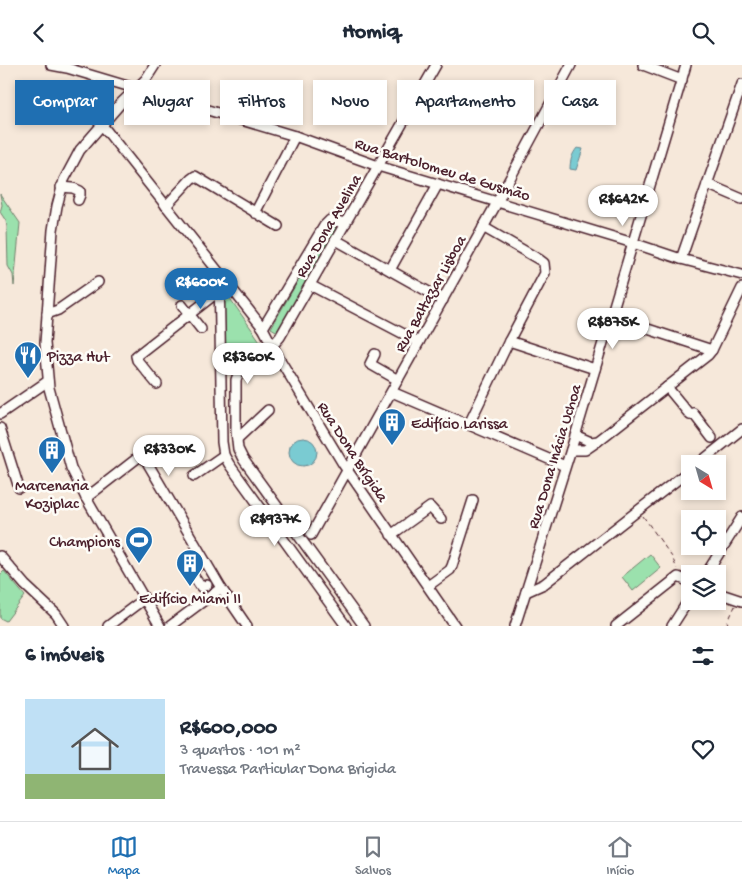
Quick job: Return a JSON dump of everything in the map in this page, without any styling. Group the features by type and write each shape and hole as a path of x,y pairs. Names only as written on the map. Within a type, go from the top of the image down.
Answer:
{"street":[{"name":"Rua Bartolomeu de Gusmão","path":"51,65 124,86"},
{"path":"145,80 155,65"},
{"name":"Rua Dona Avelina","path":"273,347 436,65"},
{"name":"Rua Baltazar Lisboa","path":"311,535 443,300 571,65"},
{"path":"643,65 682,80"},
{"name":"Rua Dona Inácia Uchoa","path":"515,626 571,450 686,65"},
{"path":"681,259 739,101 742,84"},
{"path":"114,112 124,101"},
{"name":"Rua Bartolomeu de Gusmão","path":"210,111 295,136 378,166 634,243 681,259 742,275"},
{"path":"102,125 80,150 61,187 53,230 45,343 48,381 71,468 86,498 160,626"},
{"name":"Rua Dona Brígida","path":"102,125 263,328 347,471 456,626"},
{"path":"255,213 295,136"},
{"path":"166,206 195,176 278,226"},
{"path":"390,271 438,184"},
{"path":"707,184 742,199"},
{"path":"61,187 80,191 78,200"},
{"path":"263,328 324,226 330,220 346,223"},
{"path":"470,424 546,269 540,259 483,227"},
{"path":"336,240 443,300"},
{"path":"219,273 222,442 224,455 229,465 346,626"},
{"path":"47,314 58,310 98,281"},
{"path":"310,285 419,342"},
{"path":"571,450 585,451 712,350 742,288"},
{"path":"157,384 137,360 136,356 218,292"},
{"path":"182,305 201,329"},
{"path":"611,317 712,350"},
{"path":"510,341 595,369"},
{"path":"273,347 248,363 238,374 236,380 236,439 238,449 243,459 364,626"},
{"path":"375,354 370,364 398,380"},
{"path":"1,412 48,381"},
{"path":"667,387 690,415 693,413 712,438"},
{"path":"392,391 565,465"},
{"path":"236,439 268,410"},
{"path":"0,428 19,488"},
{"path":"709,455 742,429"},
{"path":"575,435 583,439 598,441"},
{"path":"194,476 224,455"},
{"path":"86,498 140,457 144,457 221,589 247,626"},
{"path":"526,592 535,589 550,579 681,477"},
{"path":"428,586 450,570 473,500"},
{"path":"391,535 430,507 441,519"},
{"path":"712,565 742,517"},
{"path":"0,556 18,578 56,613 62,625"},
{"path":"199,565 191,572 201,587 207,585"},
{"path":"196,579 210,570"},
{"path":"532,575 540,579 550,579"},
{"path":"616,626 678,577 681,578"},
{"path":"170,626 221,589"},
{"path":"726,596 740,601"},
{"path":"108,626 144,599"},
{"path":"672,626 682,610"}],"path":[{"path":"639,511 676,563 678,577"},
{"path":"726,626 740,601"}],"green space":[{"path":"0,194 20,223 14,286 13,275 8,266 7,227 6,221 0,212 2,205"},
{"path":"335,224 337,225 334,233 279,329 276,331 271,328 328,228"},
{"path":"224,290 262,344 226,365"},
{"path":"650,554 661,568 633,591 622,577"},
{"path":"4,571 25,596 6,621 0,618 0,575"}],"water":[{"path":"577,148 583,149 576,170 570,169 570,163"},
{"path":"303,438 313,442 317,452 313,462 303,466 293,462 289,452 293,442"}],"place":[{"name":"Pizza Hut","path":"28,379"},
{"name":"Edifício Larissa","path":"392,446"},
{"name":"Marcenaria Koziplac","path":"52,474"},
{"name":"Champions","path":"139,564"},
{"name":"Edifício Miami II","path":"190,587"}]}
